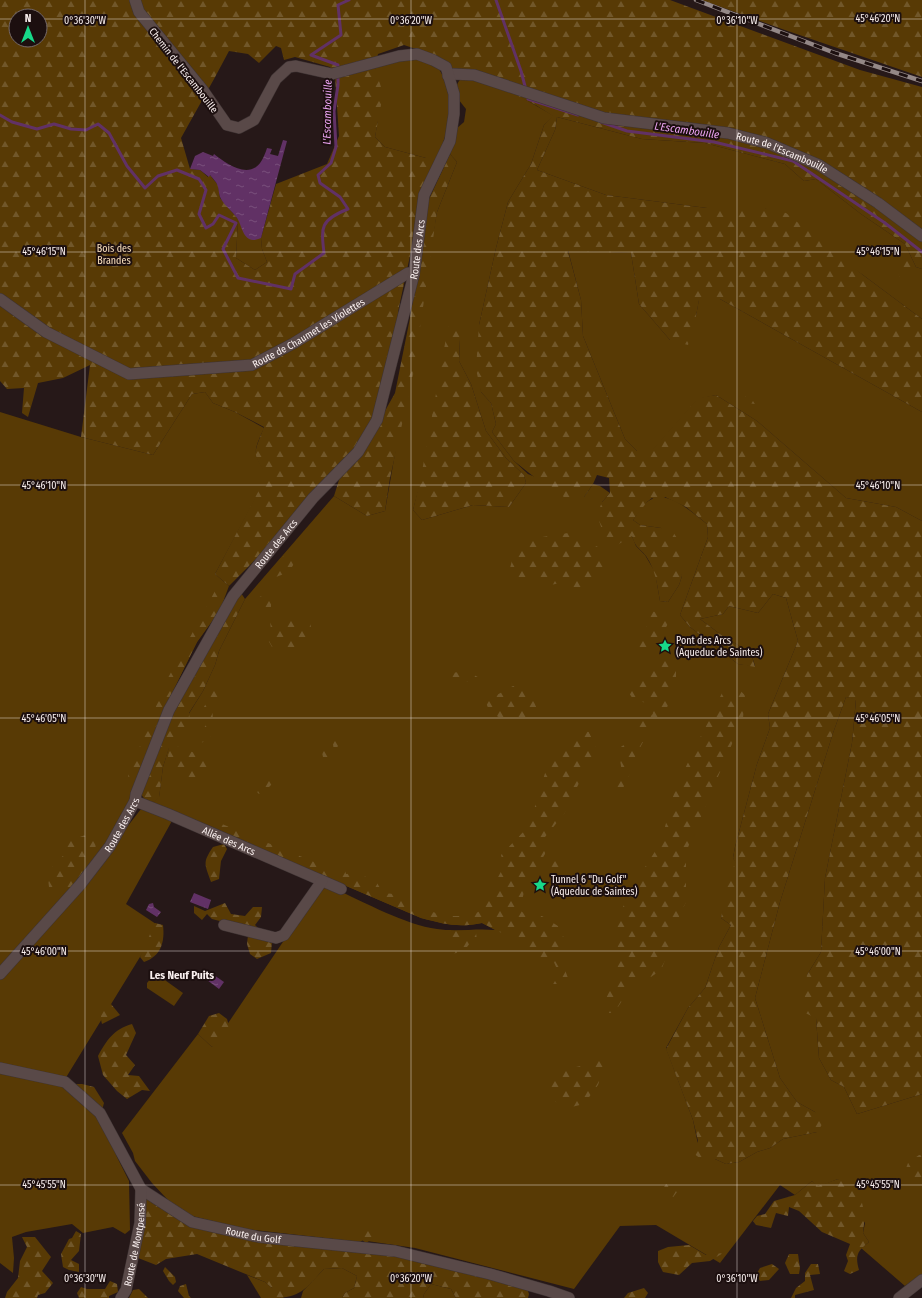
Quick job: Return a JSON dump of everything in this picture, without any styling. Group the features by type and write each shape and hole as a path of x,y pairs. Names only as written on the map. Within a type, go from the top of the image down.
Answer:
{"street":[{"name":"Chemin de l'Escambouille","path":"134,0 139,12 202,89 227,125 238,128 254,120 276,79 289,67 296,66 338,72 399,56 416,54 433,60 446,67 448,76"},
{"name":"Route de l'Escambouille","path":"448,76 453,74 474,75 604,118 728,133 767,143 819,165 878,203 922,236"},
{"name":"Route des Arcs","path":"0,974 80,885 110,846 135,801 136,794 169,710 233,596 314,498 358,452 377,420 414,274 424,195 450,141 454,114 454,94 448,76"},
{"name":"Route de Chaumet les Violettes","path":"0,299 46,332 128,374 252,365 294,343 408,273 414,274"},
{"name":"Allée des Arcs","path":"135,801 341,889"},
{"path":"224,925 276,938 284,935 322,881"},
{"name":"Route du Golf","path":"0,1068 65,1082 100,1113 141,1189 192,1222 259,1237 395,1251 490,1274 546,1294 569,1298"},
{"name":"Route de Montpensé","path":"121,1298 126,1290 140,1223 141,1189"},
{"path":"899,1298 922,1280"}],"green space":[{"name":"Bois des Brandes","path":"0,0 670,0 860,70 922,87 922,269 916,267 905,244 861,214 816,179 804,181 785,164 705,143 642,139 557,117 555,130 537,170 606,195 707,208 765,208 786,213 863,275 922,319 922,412 720,299 699,300 688,345 670,340 639,304 631,253 568,251 581,300 583,336 625,439 637,451 652,450 698,398 716,395 757,421 846,498 896,507 922,521 922,1094 857,1114 844,1087 831,1080 819,1058 816,1018 803,1012 807,975 821,952 825,878 852,743 856,700 846,697 833,733 780,902 755,998 780,1078 797,1102 815,1112 823,1123 817,1132 783,1139 770,1148 757,1152 739,1162 726,1164 715,1159 701,1159 693,1153 698,1141 693,1120 666,1049 688,1008 705,988 719,947 731,925 721,918 730,871 736,864 733,858 735,847 757,764 770,728 768,714 798,641 786,598 773,594 758,613 729,606 723,614 700,619 720,634 751,653 755,667 738,664 690,627 680,615 708,537 707,524 686,507 665,497 661,504 652,498 633,520 640,525 661,528 673,532 679,541 682,576 679,585 668,602 660,601 656,578 652,567 646,556 636,546 632,536 614,547 606,541 597,515 602,502 610,493 609,478 597,475 584,497 564,497 543,484 514,461 492,432 496,424 491,403 481,392 476,369 479,325 508,202 531,164 544,125 553,116 534,104 505,90 453,69 434,55 404,45 378,54 375,67 383,94 375,137 385,147 426,158 428,172 399,307 387,391 371,436 395,393 410,318 429,199 450,154 457,162 437,212 413,375 390,478 385,511 367,516 334,496 344,464 265,550 229,586 215,574 267,475 256,456 257,447 264,427 235,412 213,403 205,392 192,394 153,455 81,437 90,365 63,378 38,383 28,417 22,413 24,388 7,389 0,381","holes":["276,46 281,48 284,60 295,57 330,67 335,77 339,136 327,164 276,184 261,238 262,249 267,262 255,270 236,258 238,219 220,198 218,185 209,174 208,177 200,170 190,169 181,138 229,51 248,54 259,63"]},
{"path":"702,0 922,0 922,77 782,29"},
{"path":"402,59 425,60 438,67 445,80 451,107 446,134 438,157 426,181 426,158 385,147 375,137 378,119 375,67"},
{"path":"462,77 502,86 554,116 544,125 531,164 508,202 479,325 481,392 491,403 496,424 492,432 514,461 528,474 584,497 593,484 600,486 610,493 602,502 632,536 636,546 645,555 655,572 660,601 668,602 679,585 682,576 661,528 640,525 633,520 641,508 649,500 659,497 674,501 707,524 708,537 680,615 690,627 738,664 755,666 751,653 720,634 700,619 723,614 729,606 758,613 773,594 786,598 798,641 768,714 770,728 757,764 735,847 733,858 737,864 721,918 731,925 719,947 705,988 688,1008 666,1048 693,1120 701,1159 715,1159 726,1164 739,1162 757,1152 770,1148 783,1139 817,1132 815,1112 797,1102 780,1078 755,998 780,902 833,733 846,697 856,699 852,743 825,878 821,952 807,975 816,1018 819,1058 831,1080 844,1087 857,1114 922,1094 922,1274 905,1286 861,1248 869,1242 863,1233 865,1223 838,1179 818,1187 812,1181 795,1195 780,1185 720,1263 656,1225 620,1226 574,1289 415,1248 367,1241 368,1237 360,1242 244,1229 192,1216 168,1200 152,1183 135,1161 133,1153 122,1133 198,1034 212,1047 318,890 322,888 335,889 399,918 425,927 444,930 495,930 482,923 451,925 421,918 152,803 159,797 163,767 170,744 203,691 215,665 219,651 245,599 334,496 367,516 385,511 437,212 457,162 450,154 456,129 464,122 466,109 457,97 456,93","holes":["460,338 459,361 471,384 486,431 506,458 524,475 526,483 509,507 473,505 422,520 413,510"]},
{"path":"557,117 642,139 705,143 785,164 804,181 816,179 861,214 905,244 916,267 922,269 922,319 863,275 765,208 707,208 606,195 537,170 555,130"},
{"path":"238,219 261,238 262,249 267,262 255,270 236,258"},
{"path":"568,250 631,253 639,304 670,340 696,316 699,299 720,299 922,412 922,521 896,507 846,498 757,421 716,395 698,399 652,451 637,451 625,439 583,336 581,300"},
{"path":"908,261 914,270 913,277 900,278 895,265 897,262"},
{"path":"456,321 460,338 459,361 471,384 486,431 506,458 524,475 526,483 509,507 473,505 422,520 413,510 421,477 448,327"},
{"path":"750,387 758,392 760,396 755,404 747,403 745,396"},
{"path":"205,392 213,403 235,412 264,428 256,447 256,452 259,462 268,475 215,574 229,586 220,610 197,642 161,715 135,786 133,797 120,821 95,860 0,970 0,412 81,437 153,455 192,394"},
{"path":"568,533 598,547 609,571 596,581 584,577 583,589 578,595 571,592 564,582 542,587 532,577 515,577 509,572 517,541"},
{"path":"290,551 295,551 296,554 289,572 276,577 280,559"},
{"path":"215,591 224,598 220,610 197,642 161,715 135,786 130,783 128,775 162,689"},
{"path":"241,593 245,599 219,651 215,665 203,691 189,713 189,723 185,731 171,744 210,757 207,781 184,779 175,775 167,766 169,748 163,767 159,798 152,803 145,800 141,794 169,710"},
{"path":"267,594 271,599 271,607 267,613 262,613 258,606 257,598"},
{"path":"649,611 673,614 662,635 648,650 639,650 639,643 647,637 646,621"},
{"path":"277,619 279,625 283,622 295,619 311,623 310,639 297,656 290,657 282,649 272,647 268,640 271,630 270,621"},
{"path":"658,658 673,660 676,669 676,686 658,729 641,732 633,726 639,720 653,714 646,703 633,699 629,693 638,676"},
{"path":"449,673 471,673 481,679 476,685 466,681 452,685 447,679"},
{"path":"214,682 218,685 219,695 212,705 213,720 210,738 196,746 194,742 206,725 201,712 208,700"},
{"path":"513,686 532,692 538,714 531,721 502,719 490,712 486,703 493,697"},
{"path":"736,687 745,695 743,718 686,852 686,902 670,936 670,948 661,970 648,979 635,981 614,1013 601,1013 618,965 617,919 635,883 661,842 675,789 723,691"},
{"path":"343,729 340,743 334,752 333,744 335,730"},
{"path":"574,730 589,732 596,748 564,814 545,837 545,854 525,887 520,910 528,917 542,916 558,926 565,940 560,957 568,978 563,984 552,984 557,969 553,960 543,964 525,945 482,923 451,925 421,918 218,831 222,824 334,870 343,864 346,874 358,873 372,880 373,888 377,883 383,893 394,894 421,909 422,916 427,911 453,916 470,916 480,911 504,866 501,855 529,826 549,760 567,744"},
{"path":"628,742 643,742 633,761 627,783 617,794 612,791 620,781 621,777 618,749"},
{"path":"328,743 331,748 325,765 322,763 323,757 321,748"},
{"path":"255,778 266,778 273,783 259,794 254,789"},
{"path":"141,809 173,819 126,904 159,926 62,1084 100,1117 129,1181 130,1230 125,1234 113,1227 83,1233 72,1224 26,1232 12,1237 14,1258 13,1273 0,1263 0,974 86,880"},
{"path":"88,834 96,837 95,860 75,887 49,887 48,878 53,865 64,855 69,841"},
{"path":"224,844 227,849 221,861 219,879 211,882 206,867 207,857 213,847"},
{"path":"559,859 561,865 550,873 546,869 549,864"},
{"path":"225,903 231,914 245,916 253,907 262,907 261,917 255,925 272,942 271,953 257,959 250,954 247,944 248,935 239,926 212,919 207,914 202,920 194,913 194,906 205,911"},
{"path":"155,923 163,925 161,948 154,956 144,962 140,957"},
{"path":"473,930 476,933 477,940 470,943 464,951 452,954 448,932"},
{"path":"155,973 183,993 174,1006 147,988 147,983"},
{"path":"111,1004 120,1015 102,1024 101,1014 105,1008"},
{"path":"219,1013 227,1019 229,1026 221,1041 212,1047 198,1034 209,1016"},
{"path":"132,1024 136,1033 126,1055 135,1065 128,1075 139,1076 150,1091 142,1090 127,1099 117,1091 103,1075 98,1056 104,1045 115,1032"},
{"path":"596,1056 607,1058 598,1085 584,1104 563,1109 544,1090 556,1071 581,1066"},
{"path":"62,1084 82,1084 94,1087 104,1103 100,1117"},
{"path":"919,1155 922,1155 922,1187 911,1181 905,1171 908,1163"},
{"path":"838,1179 859,1191 865,1215 863,1233 869,1242 858,1254 857,1261 859,1270 850,1274 844,1271 848,1261 846,1255 850,1244 822,1232 799,1211 789,1207 788,1216 776,1213 771,1228 756,1225 753,1221 757,1216 765,1214 774,1201 795,1195 812,1181 818,1186"},
{"path":"666,1184 675,1186 677,1192 671,1200 661,1201 659,1195"},
{"path":"141,1189 192,1222 367,1248 527,1288 529,1294 528,1298 456,1298 451,1289 431,1284 423,1298 342,1298 345,1293 354,1288 357,1276 342,1268 324,1269 307,1287 297,1294 282,1298 273,1298 272,1288 265,1282 197,1254 166,1259 156,1265 133,1256"},
{"path":"368,1226 375,1227 376,1231 372,1239 366,1243 362,1240 361,1235"},
{"path":"76,1231 81,1234 79,1251 71,1260 79,1264 79,1272 63,1267 61,1254 69,1239 72,1238"},
{"path":"22,1237 35,1237 51,1257 42,1271 53,1283 45,1293 38,1295 37,1298 5,1298 7,1292 18,1278 20,1261 27,1247"},
{"path":"689,1245 706,1255 723,1253 710,1261 692,1263 679,1275 663,1272 658,1262 658,1251 668,1247"},
{"path":"789,1254 798,1254 800,1268 799,1274 790,1274 785,1263"},
{"path":"772,1264 779,1269 769,1280 760,1281 756,1275 760,1268"},
{"path":"811,1264 818,1264 820,1274 810,1275 814,1290 795,1295 795,1298 791,1298 796,1288 805,1281 805,1273"},
{"path":"165,1267 175,1277 176,1282 173,1285 163,1271"},
{"path":"342,1268 357,1276 354,1288 345,1293 342,1298 301,1298 303,1291 324,1269"},
{"path":"247,1275 265,1282 284,1298 261,1298"},
{"path":"110,1281 117,1284 118,1292 109,1296 109,1298 79,1298 77,1293 81,1287 87,1289 105,1289"},
{"path":"186,1284 189,1296 191,1298 184,1298 178,1291 180,1286"},
{"path":"431,1284 451,1289 456,1298 423,1298"},
{"path":"644,1288 648,1293 645,1298 624,1298 628,1293"},
{"path":"139,1289 148,1298 129,1298 133,1290"}],"water":[{"path":"283,140 287,141 261,238 250,240 244,234 237,218 224,204 217,184 210,175 209,177 200,170 190,169 195,156 203,152 213,156 214,154 234,167 245,170 251,169 260,163 267,148 272,149 270,154 278,156"},
{"path":"194,893 211,900 208,909 190,902"},
{"path":"153,903 154,907 161,912 157,917 146,910 149,904"},
{"path":"211,973 224,982 219,989 207,980 207,975"}],"waterway":[{"name":"L'Escambouille","path":"0,115 12,122 37,129 54,124 71,129 86,130 98,124 109,133 127,166 145,188 158,176 177,170 199,179 206,190 199,214 206,228 213,224 219,215 236,223 223,249 238,278 291,289 295,274 324,253 324,225 332,217 348,209 340,197 320,183 318,175 331,163 336,147 334,111 338,85 338,65 311,55 341,35 338,5 349,0"},
{"name":"L'Escambouille","path":"496,0 521,71 526,90"},
{"name":"L'Escambouille","path":"528,96 528,99 578,115"},
{"name":"L'Escambouille","path":"601,122 627,131 714,142 793,161 885,223 922,252"}],"railway":[{"path":"696,0 835,53 922,81"}],"place":[{"name":"Pont des Arcs (Aqueduc de Saintes)","path":"665,646"},
{"name":"Tunnel 6 \"Du Golf\" (Aqueduc de Saintes)","path":"540,885"}],"district":[{"name":"Les Neuf Puits","path":"182,975"}]}
